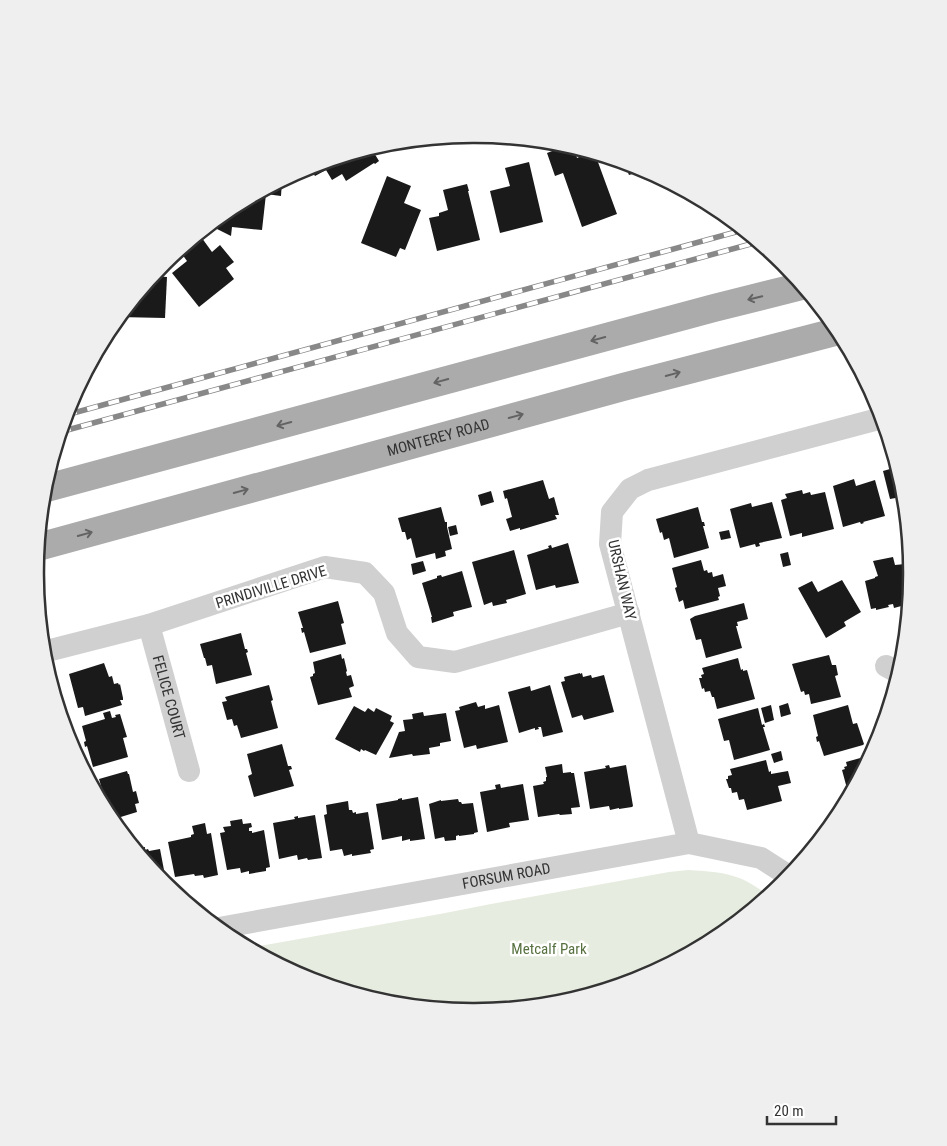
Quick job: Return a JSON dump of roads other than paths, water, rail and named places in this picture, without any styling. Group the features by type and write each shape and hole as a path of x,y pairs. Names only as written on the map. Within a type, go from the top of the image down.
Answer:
{"main road":[{"path":"53,486 795,288"},
{"name":"MONTEREY ROAD","path":"45,545 623,387 830,333"}],"street":[{"name":"URSHAN WAY","path":"688,844 610,544 612,512 630,489 648,480 875,420"},
{"name":"PRINDIVILLE DRIVE","path":"51,650 148,625 326,567 365,572 384,593 397,633 418,657 455,662 629,613"},
{"name":"FELICE COURT","path":"148,625 189,770"},
{"name":"FORSUM ROAD","path":"229,926 688,844 761,858 782,872"}],"railway":[{"path":"75,413 735,232"},
{"path":"69,430 750,244"}],"park label":[{"name":"Metcalf Park","path":"549,949"}]}
